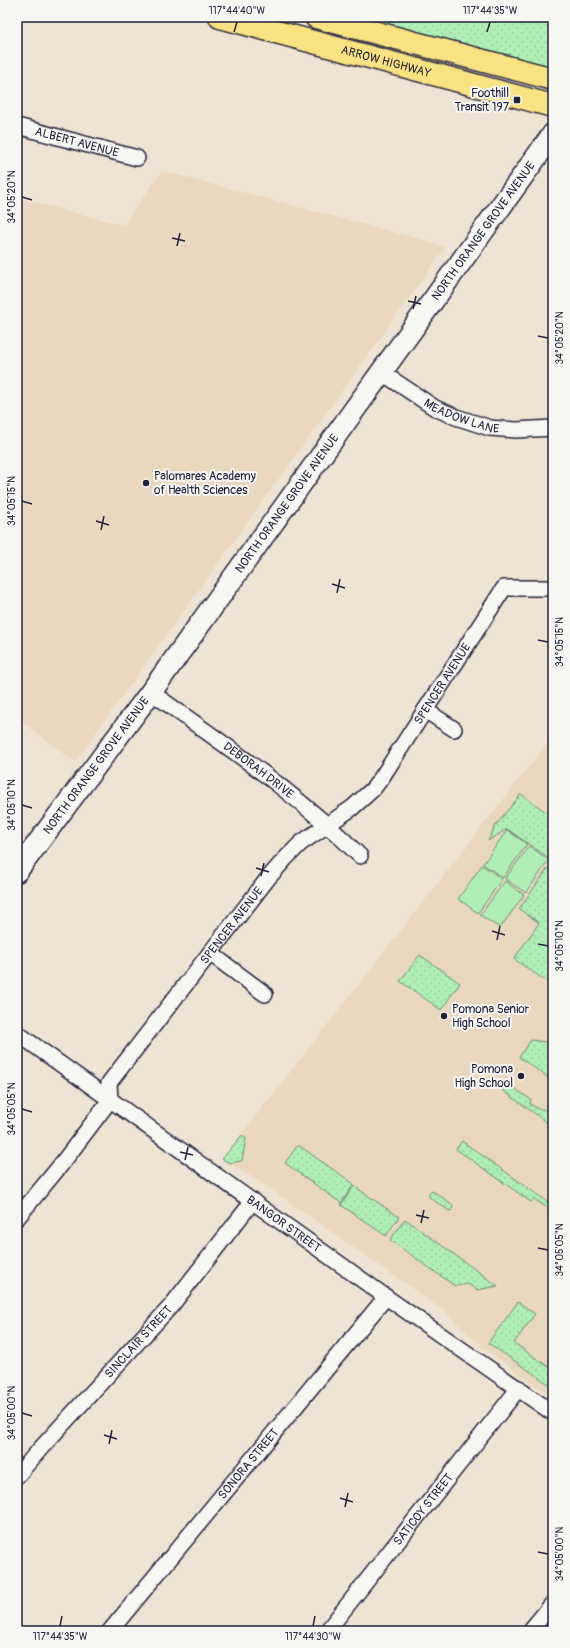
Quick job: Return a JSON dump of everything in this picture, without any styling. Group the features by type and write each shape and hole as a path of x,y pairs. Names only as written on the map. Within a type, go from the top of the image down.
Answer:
{"main road":[{"name":"ARROW HIGHWAY","path":"220,17 247,20 553,106"},
{"name":"ARROW HIGHWAY","path":"316,17 553,79"},
{"name":"NORTH ORANGE GROVE AVENUE","path":"17,871 151,692 553,134"}],"street":[{"name":"ALBERT AVENUE","path":"17,126 137,158"},
{"name":"MEADOW LANE","path":"381,372 435,408 456,417 490,428 516,430 553,428"},
{"name":"SPENCER AVENUE","path":"110,1100 109,1083 284,859 301,843 352,808 373,789 504,588 553,588"},
{"name":"DEBORAH DRIVE","path":"151,692 272,779 360,856"},
{"path":"425,710 454,729"},
{"path":"210,954 265,994"},
{"name":"BANGOR STREET","path":"17,1033 386,1297 553,1412"},
{"path":"17,1218 60,1166 110,1100"},
{"name":"SINCLAIR STREET","path":"17,1476 170,1306 253,1201"},
{"name":"SONORA STREET","path":"110,1631 386,1297"},
{"name":"SATICOY STREET","path":"327,1631 519,1388"},
{"path":"530,1631 553,1603"}],"shaded area":[{"name":"Palomares Academy of Health Sciences","path":"162,171 424,240 445,248 75,762 17,718 17,198 123,225"},
{"name":"Pomona Senior High School","path":"553,736 553,1398 483,1348 444,1311 263,1184 222,1159"}],"green space":[{"path":"362,17 553,17 553,67"},
{"path":"521,794 553,817 553,861 507,829 488,841 495,826"},
{"path":"507,830 527,844 503,878 483,864"},
{"path":"529,846 549,860 526,893 505,879"},
{"path":"482,865 502,879 478,913 458,899"},
{"path":"548,868 553,872 553,911 549,918 553,921 553,986 514,959 539,923 519,909"},
{"path":"505,881 524,895 500,928 480,915"},
{"path":"420,955 460,983 441,1010 400,981"},
{"path":"531,1040 553,1043 553,1081 519,1057"},
{"path":"506,1082 531,1100 530,1104 538,1109 543,1109 553,1116 553,1127 498,1087"},
{"path":"242,1135 246,1138 242,1161 230,1163 222,1159"},
{"path":"462,1141 552,1205 549,1209 534,1199 531,1202 456,1149"},
{"path":"298,1145 354,1184 341,1203 285,1163"},
{"path":"354,1186 399,1217 386,1236 341,1205"},
{"path":"433,1191 453,1205 452,1210 449,1211 429,1197 429,1193"},
{"path":"405,1219 498,1286 477,1290 468,1284 455,1286 390,1240"},
{"path":"518,1302 535,1314 514,1343 553,1370 553,1387 488,1343"}],"place":[{"name":"Foothill Transit 197","path":"517,100"},
{"name":"Palomares Academy of Health Sciences","path":"146,483"},
{"name":"Pomona Senior High School","path":"444,1016"},
{"name":"Pomona High School","path":"521,1076"}]}
